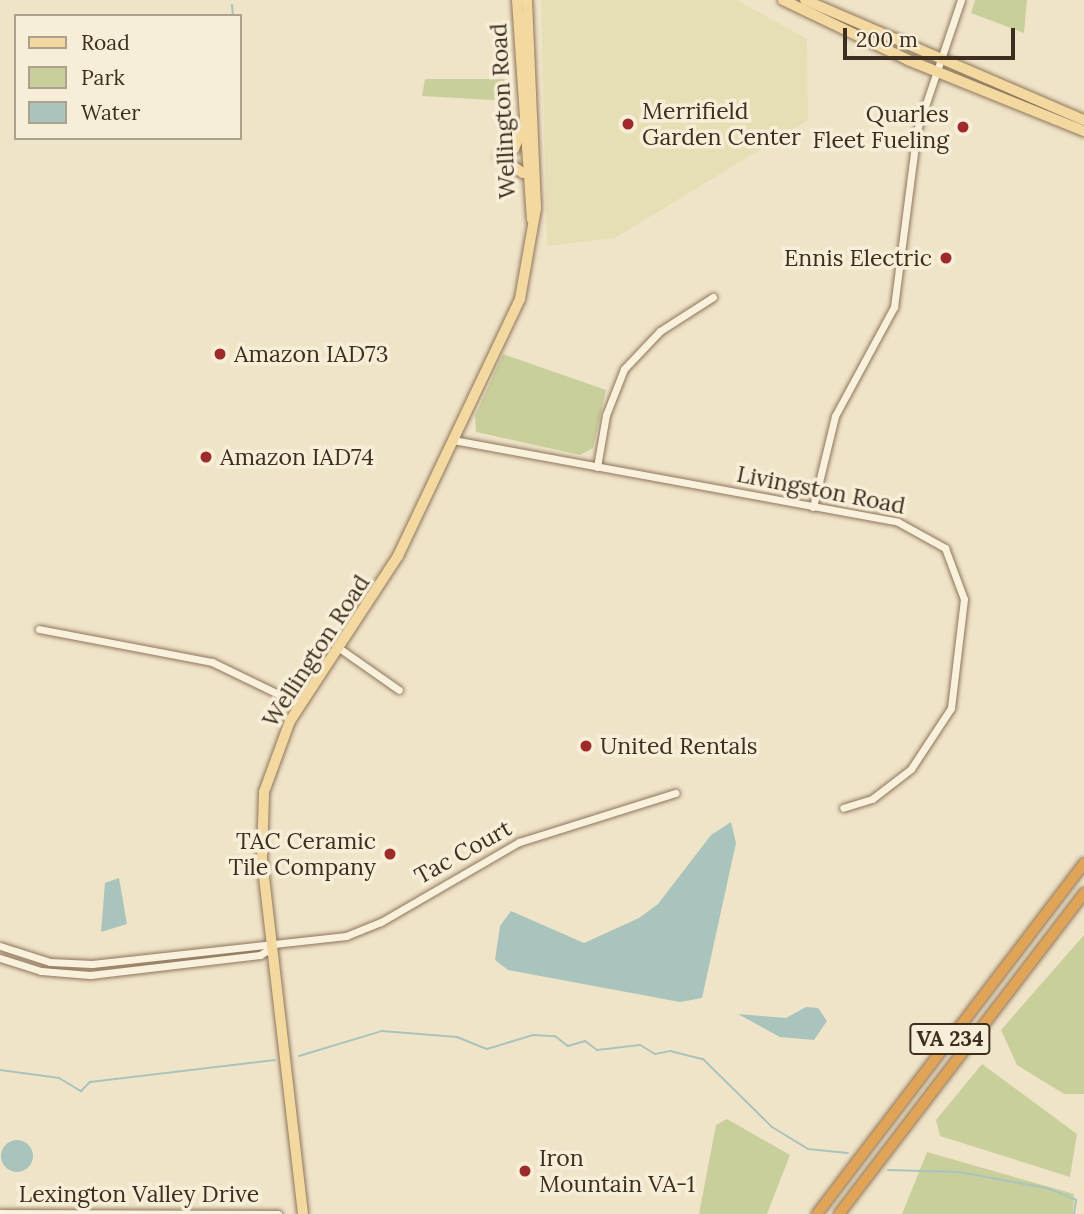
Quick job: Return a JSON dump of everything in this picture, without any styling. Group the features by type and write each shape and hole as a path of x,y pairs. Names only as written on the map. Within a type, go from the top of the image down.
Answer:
{"highway":[{"name":"VA 234","path":"817,1214 1084,863"},
{"name":"VA 234","path":"839,1214 1084,893"}],"main road":[{"name":"Wellington Road","path":"517,0 526,180 532,219"},
{"name":"Wellington Road","path":"303,1214 273,947 262,805 274,754 301,705 398,556 520,299 532,219 527,0"},
{"path":"783,0 938,73 1084,131"},
{"path":"805,0 942,62 1084,120"},
{"path":"523,125 516,147 499,157 517,163 526,180"}],"street":[{"path":"813,508 835,416 894,307 914,145 961,0"},
{"path":"597,467 606,415 624,369 660,331 713,297"},
{"name":"Livingston Road","path":"453,440 813,508 930,534 952,558 964,592 956,691 938,736 892,786 843,808"},
{"path":"39,629 212,662 301,705"},
{"path":"340,648 399,690"},
{"name":"Tac Court","path":"273,947 365,929 519,842 675,793"},
{"path":"0,946 80,964 273,947"},
{"path":"0,958 41,971 90,975 260,955 273,947"},
{"name":"Lexington Valley Drive","path":"0,1213 278,1214"}],"shaded area":[{"path":"541,0 737,0 807,39 808,120 615,238 547,246"}],"green space":[{"path":"975,0 1027,0 1024,33 971,13"},
{"path":"425,79 507,79 510,101 422,96"},
{"path":"503,354 606,390 593,448 580,455 476,432 475,416"},
{"path":"1084,935 1084,1094 1064,1094 1017,1065 1001,1030"},
{"path":"982,1064 1077,1134 1070,1177 940,1136 936,1120"},
{"path":"727,1119 790,1155 767,1214 699,1214 716,1125"},
{"path":"927,1152 1074,1194 1073,1214 902,1214"}],"water":[{"path":"731,822 736,843 702,998 680,1002 508,970 495,960 500,926 511,911 584,943 639,918 658,904 711,835"},
{"path":"119,878 127,924 101,932 105,883"},
{"path":"806,1007 818,1008 827,1021 814,1040 780,1037 738,1014 786,1018"},
{"path":"17,1140 28,1145 33,1156 28,1167 17,1172 6,1167 1,1156 6,1145"}],"waterway":[{"path":"232,5 233,14"},
{"path":"299,1056 382,1031 457,1037 487,1049 533,1035 555,1036 568,1046 585,1041 597,1050 640,1045 655,1054 670,1051 703,1059 772,1127 808,1149 848,1153"},
{"path":"0,1070 59,1078 81,1091 90,1082 275,1060"},
{"path":"888,1170 959,1172 1047,1188 1076,1200 1074,1214"}],"place":[{"name":"Merrifield Garden Center","path":"628,124"},
{"name":"Quarles Fleet Fueling","path":"963,127"},
{"name":"Ennis Electric","path":"946,258"},
{"name":"Amazon IAD73","path":"220,354"},
{"name":"Amazon IAD74","path":"206,457"},
{"name":"United Rentals","path":"586,746"},
{"name":"TAC Ceramic Tile Company","path":"390,854"},
{"name":"Iron Mountain VA-1","path":"525,1171"}]}
